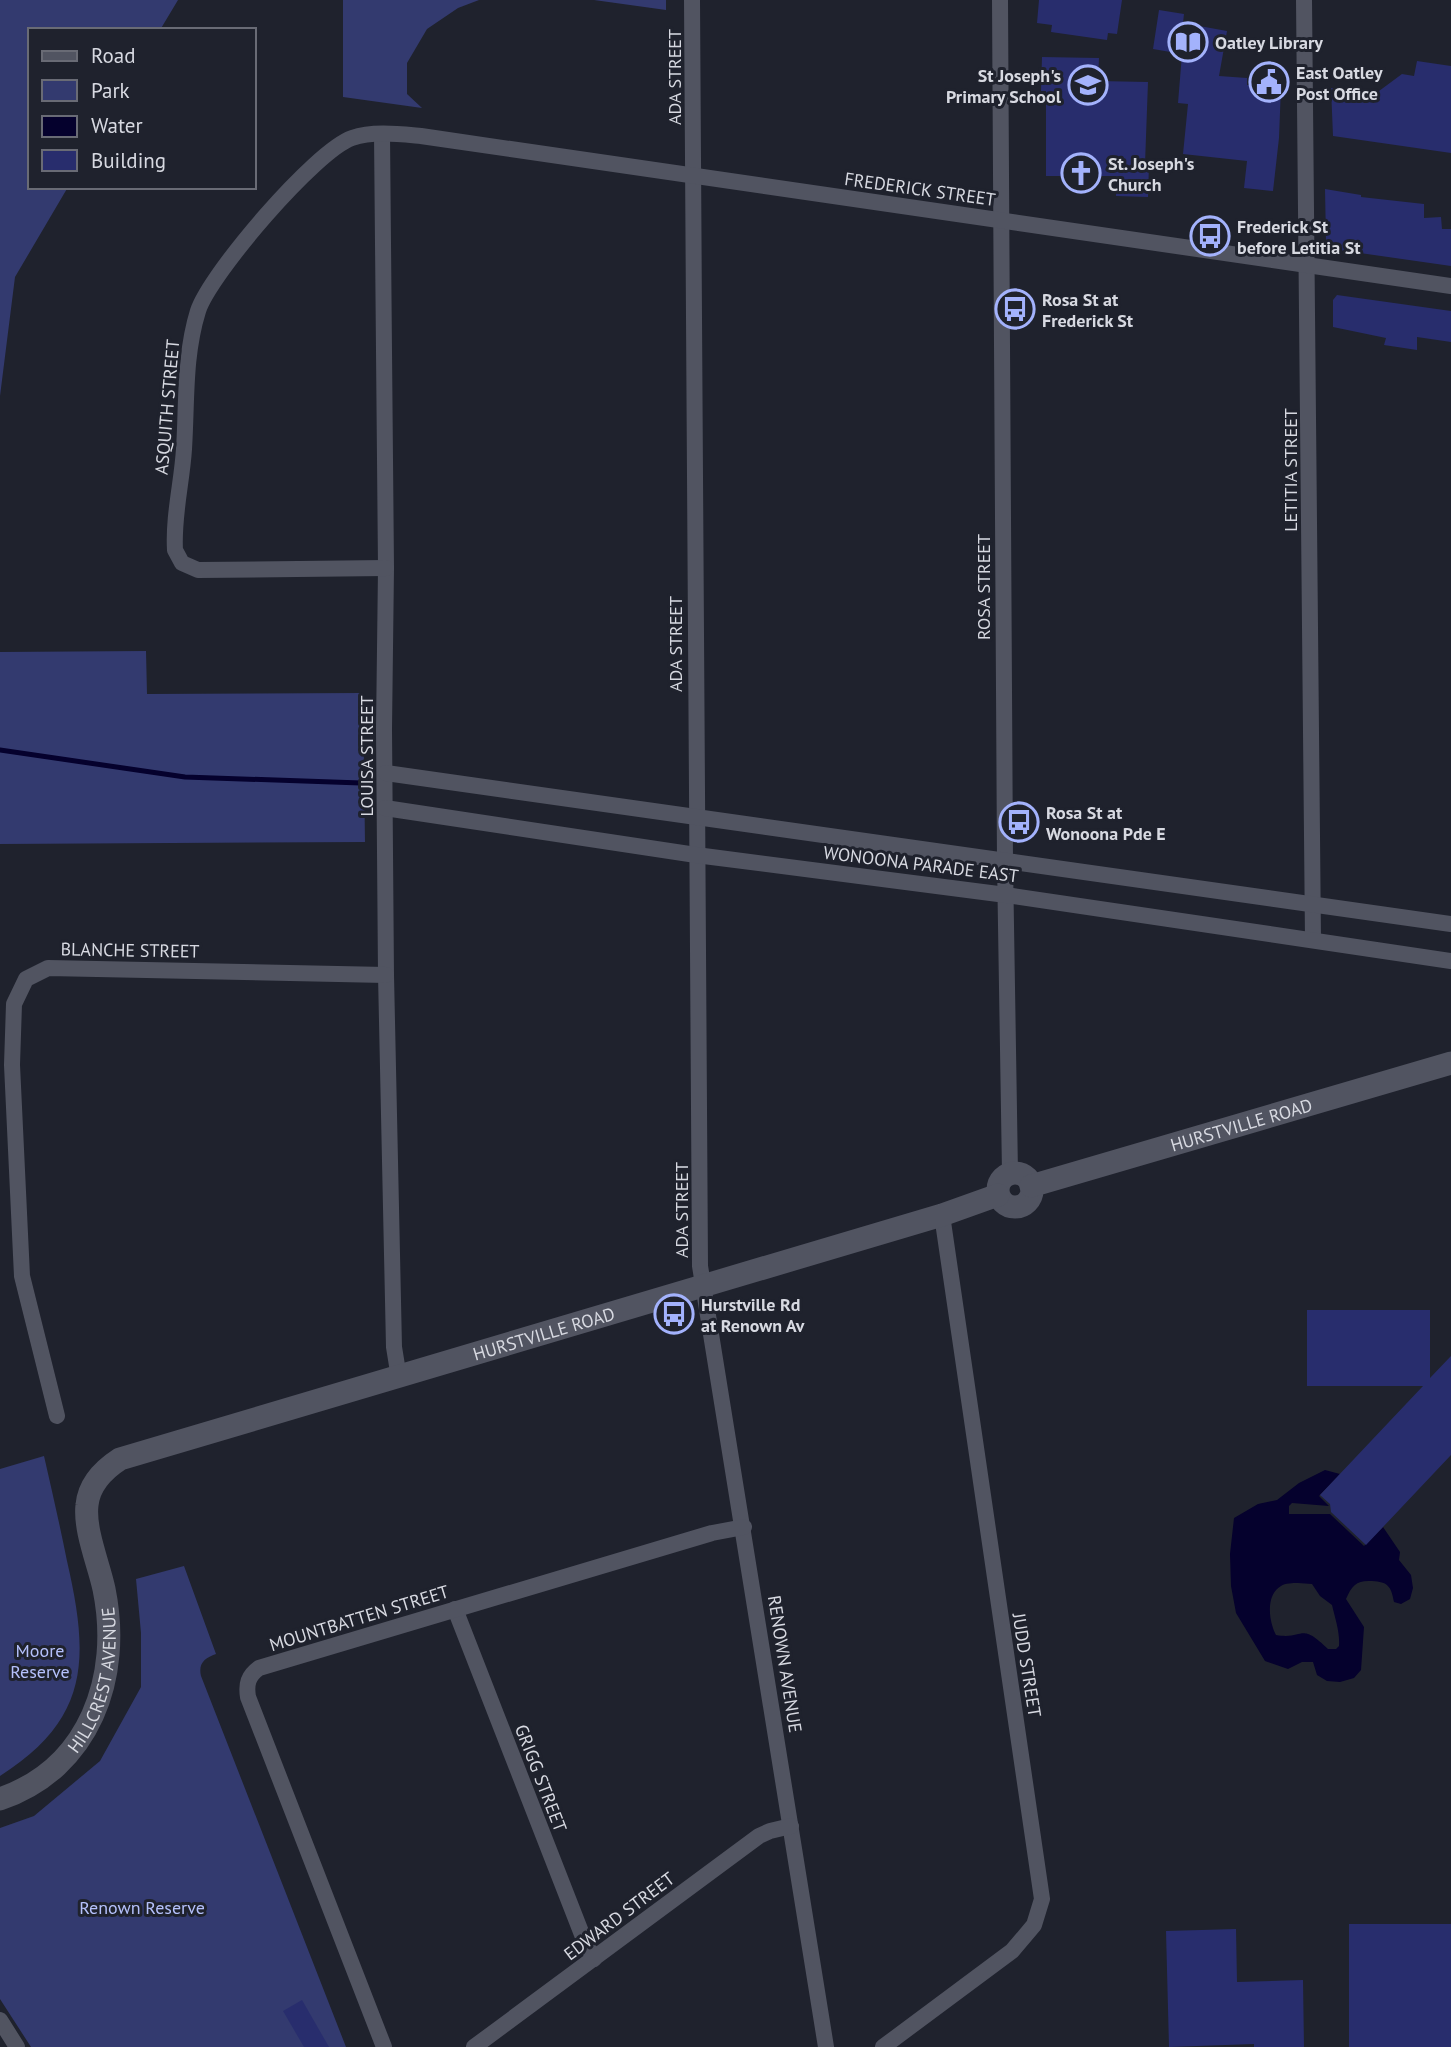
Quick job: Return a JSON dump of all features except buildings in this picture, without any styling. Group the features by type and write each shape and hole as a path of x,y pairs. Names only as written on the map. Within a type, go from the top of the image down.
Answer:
{"main road":[{"name":"HURSTVILLE ROAD","path":"1031,1186 1451,1063"},
{"path":"1010,1173 1021,1174 1031,1186 1030,1197 1022,1205 1011,1206 1001,1200 999,1195 998,1184 1010,1173"},
{"name":"HURSTVILLE ROAD","path":"95,1482 107,1468 120,1460 942,1215 999,1195"},
{"name":"HILLCREST AVENUE","path":"0,1799 43,1777 65,1756 82,1735 96,1710 106,1680 110,1644 105,1592 87,1514 87,1504 95,1482"}],"street":[{"name":"ADA STREET","path":"692,0 695,817 700,1040 700,1266 705,1286"},
{"name":"ROSA STREET","path":"1000,0 999,220 1010,1173"},
{"name":"LETITIA STREET","path":"1304,0 1313,940"},
{"name":"FREDERICK STREET","path":"382,134 421,136 1451,286"},
{"name":"LOUISA STREET","path":"382,134 386,975 394,1347 399,1378"},
{"name":"ASQUITH STREET","path":"382,134 352,138 344,142 288,190 220,270 203,298 193,329 189,354 184,449 175,541 178,559 187,567 198,570 386,568"},
{"name":"WONOONA PARADE EAST","path":"386,773 1005,863 1451,924"},
{"name":"WONOONA PARADE EAST","path":"385,808 696,855 1006,895 1451,961"},
{"name":"BLANCHE STREET","path":"57,1416 22,1276 12,1065 14,1004 26,979 48,968 386,975"},
{"name":"JUDD STREET","path":"883,2047 1012,1951 1034,1925 1042,1899 942,1215"},
{"name":"RENOWN AVENUE","path":"705,1286 826,2047"},
{"name":"MOUNTBATTEN STREET","path":"384,2047 248,1697 247,1681 251,1673 259,1668 455,1609 712,1533 744,1527"},
{"name":"GRIGG STREET","path":"455,1609 583,1937 594,1959"},
{"name":"EDWARD STREET","path":"474,2047 759,1836 791,1826"},
{"path":"0,2021 17,2047"}],"green space":[{"path":"0,0 178,0 161,28 28,28 28,189 67,189 15,277 0,396"},
{"path":"343,0 479,0 458,8 427,29 407,63 407,94 422,108 343,97"},
{"path":"594,0 666,0 666,10"},
{"path":"146,651 147,694 363,693 365,842 0,844 0,652"},
{"name":"Moore Reserve","path":"44,1456 79,1627 76,1683 67,1708 52,1731 30,1754 0,1776 0,1469"},
{"name":"Renown Reserve","path":"184,1566 216,1654 203,1662 201,1676 346,2047 31,2047 0,1999 0,1828 34,1816 100,1761 141,1687 141,1633 136,1579"}],"water":[{"path":"1325,1470 1340,1474 1319,1496 1329,1506 1292,1503 1289,1506 1289,1514 1330,1514 1364,1546 1383,1527 1400,1552 1399,1560 1411,1575 1413,1588 1410,1599 1401,1604 1394,1602 1390,1589 1382,1582 1362,1581 1350,1590 1346,1599 1364,1627 1361,1670 1354,1678 1340,1682 1327,1681 1317,1675 1313,1662 1302,1662 1288,1669 1265,1661 1236,1613 1231,1586 1230,1554 1234,1518 1258,1504 1277,1500 1299,1483","holes":["1287,1584 1312,1584 1320,1596 1332,1605 1339,1636 1339,1646 1336,1649 1328,1649 1306,1634 1276,1635 1274,1630 1270,1609 1276,1590"]}],"waterway":[{"path":"0,750 185,777 361,783"}],"place":[{"name":"Oatley Library","path":"1188,42"},
{"name":"East Oatley Post Office","path":"1269,82"},
{"name":"St Joseph's Primary School","path":"1088,85"},
{"name":"St. Joseph's Church","path":"1081,173"},
{"name":"Frederick St before Letitia St","path":"1210,236"},
{"name":"Rosa St at Frederick St","path":"1015,309"},
{"name":"Rosa St at Wonoona Pde E","path":"1019,822"},
{"name":"Hurstville Rd at Renown Av","path":"674,1314"}]}
